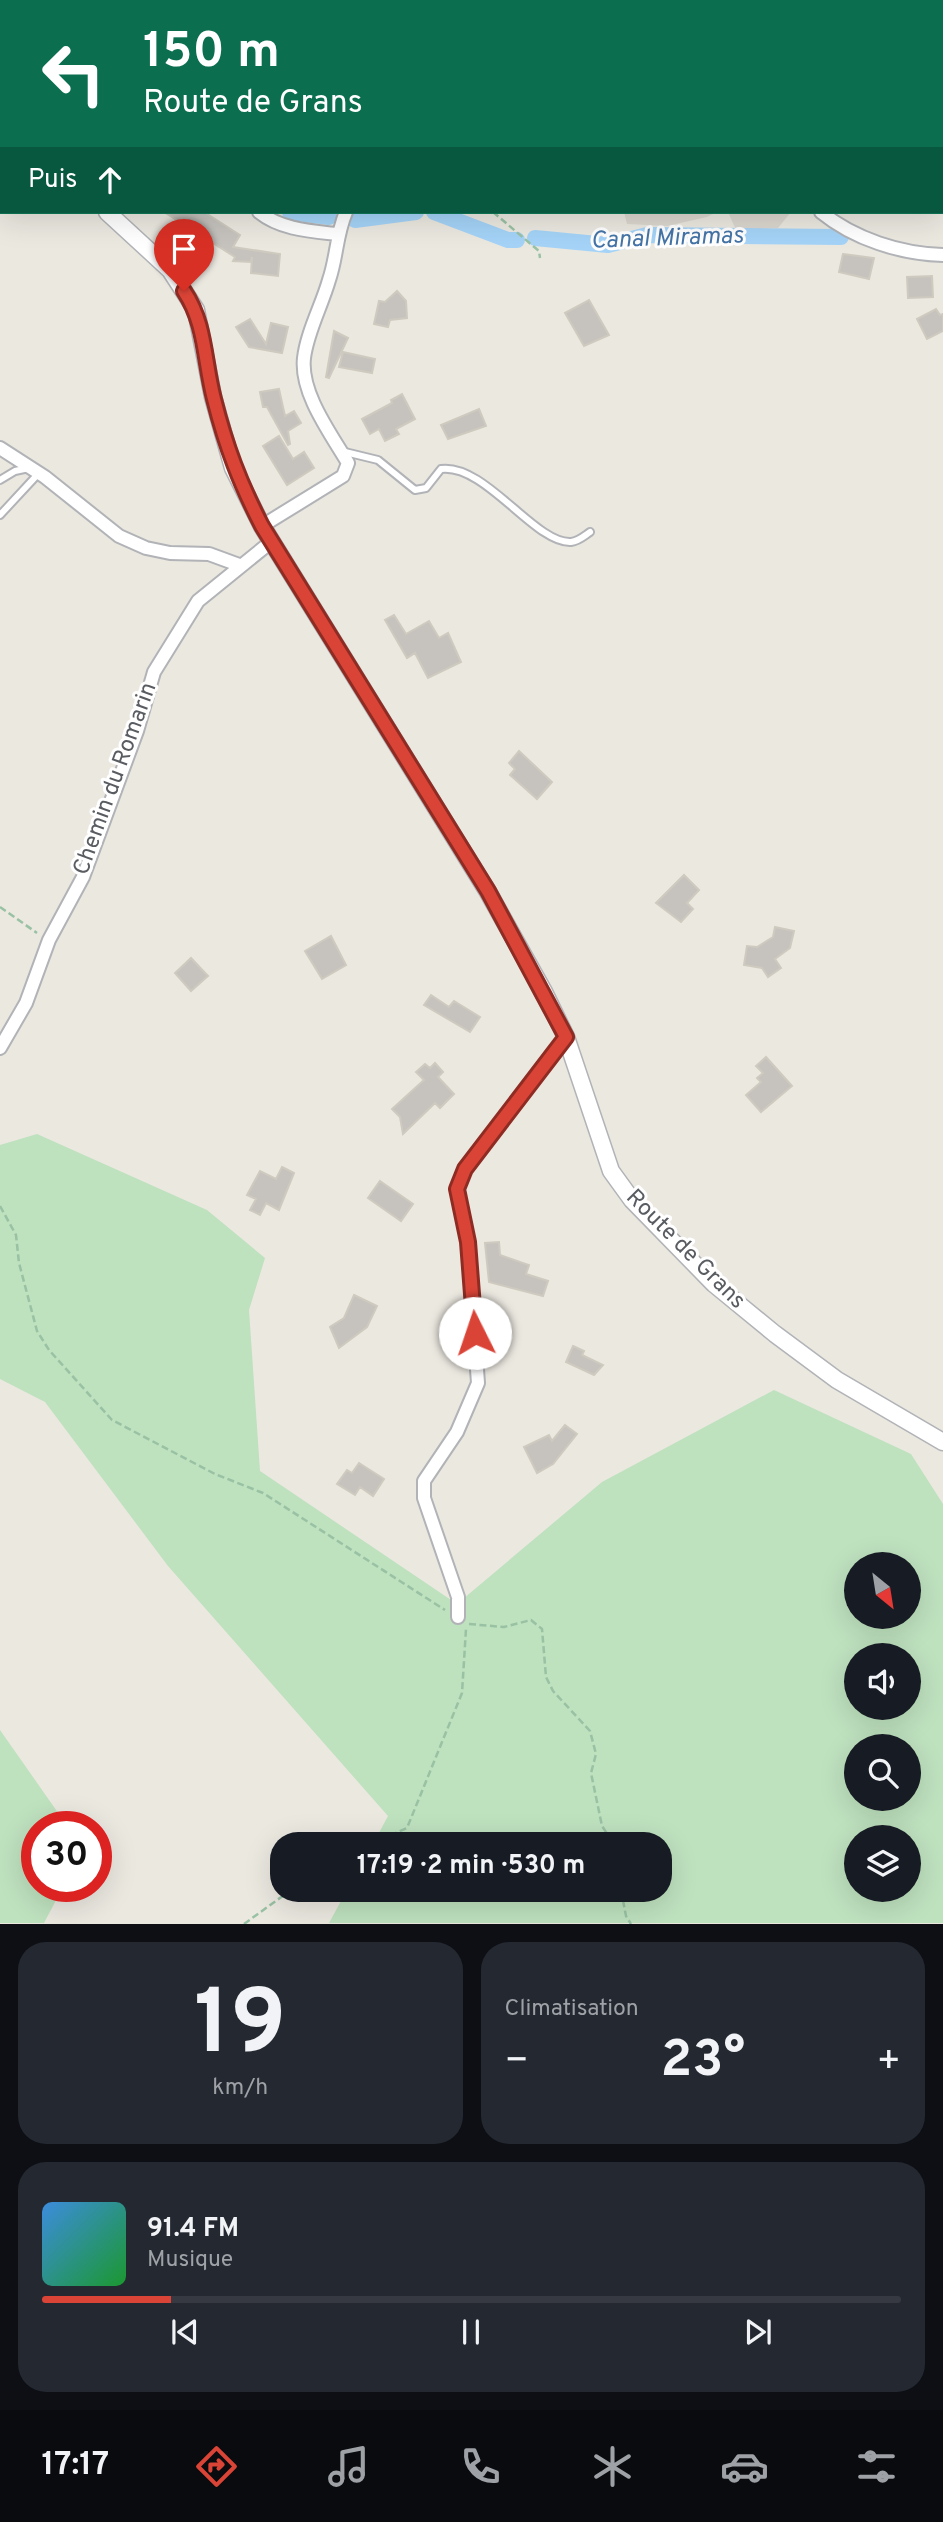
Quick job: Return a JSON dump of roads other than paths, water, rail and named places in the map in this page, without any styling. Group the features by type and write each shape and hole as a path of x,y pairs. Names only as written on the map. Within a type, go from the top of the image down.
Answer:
{"street":[{"path":"109,214 170,270 196,310 213,397 233,468 262,526 343,476 348,463 313,399 305,375 304,358 331,276 336,234 345,214"},
{"path":"261,214 269,220 297,229 336,234"},
{"path":"823,214 835,224 888,247 943,255"},
{"path":"0,448 35,470 119,536 146,548 170,553 209,554 239,565"},
{"name":"Route de Grans","path":"262,526 488,891 566,1037 611,1171 632,1200 714,1284 775,1334 837,1380 943,1442"},
{"name":"Chemin du Romarin","path":"0,1048 26,1003 49,940 83,877 137,731 154,672 198,601 239,565 272,541"},
{"path":"458,1617 458,1597 424,1498 424,1481 457,1432 478,1383 468,1242 457,1189 465,1169 566,1037"}],"lane":[{"path":"341,451 379,460 415,490 426,488 441,469 455,470 502,497 558,539 578,541 590,532"},
{"path":"0,480 15,471 35,470"},
{"path":"0,515 35,470"}],"waterway":[{"name":"Canal Miramas","path":"306,214 329,217"},
{"name":"Canal Miramas","path":"355,220 401,214"},
{"name":"Canal Miramas","path":"439,214 508,240 517,240"},
{"name":"Canal Miramas","path":"535,238 608,245 647,235 841,237"}]}
